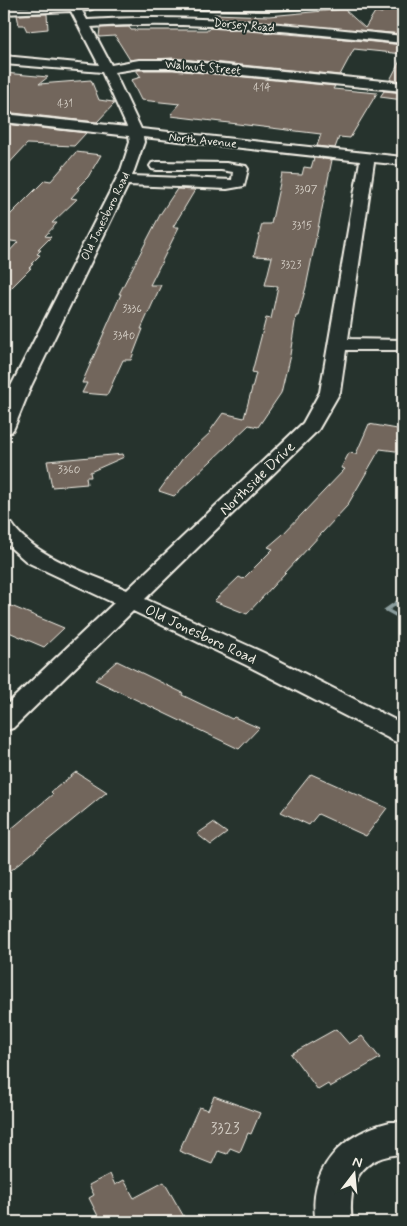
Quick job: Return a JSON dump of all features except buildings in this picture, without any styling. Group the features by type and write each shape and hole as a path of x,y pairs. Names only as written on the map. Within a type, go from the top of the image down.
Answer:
{"street":[{"path":"190,7 317,4"},
{"path":"4,11 74,5 104,7"},
{"path":"74,5 107,69 136,132"},
{"path":"270,5 292,29"},
{"name":"Dorsey Road","path":"84,24 108,21 171,20 403,39"},
{"name":"Walnut Street","path":"4,60 107,69 139,64 173,64 403,87"},
{"name":"North Avenue","path":"4,118 208,140 257,159 368,157 403,161"},
{"name":"Old Jonesboro Road","path":"4,428 20,386 130,165 137,142 136,132"},
{"path":"208,140 204,150 257,159"},
{"name":"Northside Drive","path":"4,722 312,426 330,392 368,157"},
{"path":"130,165 221,167 257,159"},
{"path":"123,180 227,185 239,183 257,159"},
{"path":"338,344 403,345"},
{"name":"Old Jonesboro Road","path":"4,529 7,534 35,557 255,659 403,735"},
{"path":"4,551 28,558 35,557"},
{"path":"334,1222 332,1198 338,1175 353,1156 372,1144 403,1138"}],"waterway":[{"path":"403,598 386,610 403,619"},
{"path":"402,633 403,628"}]}
